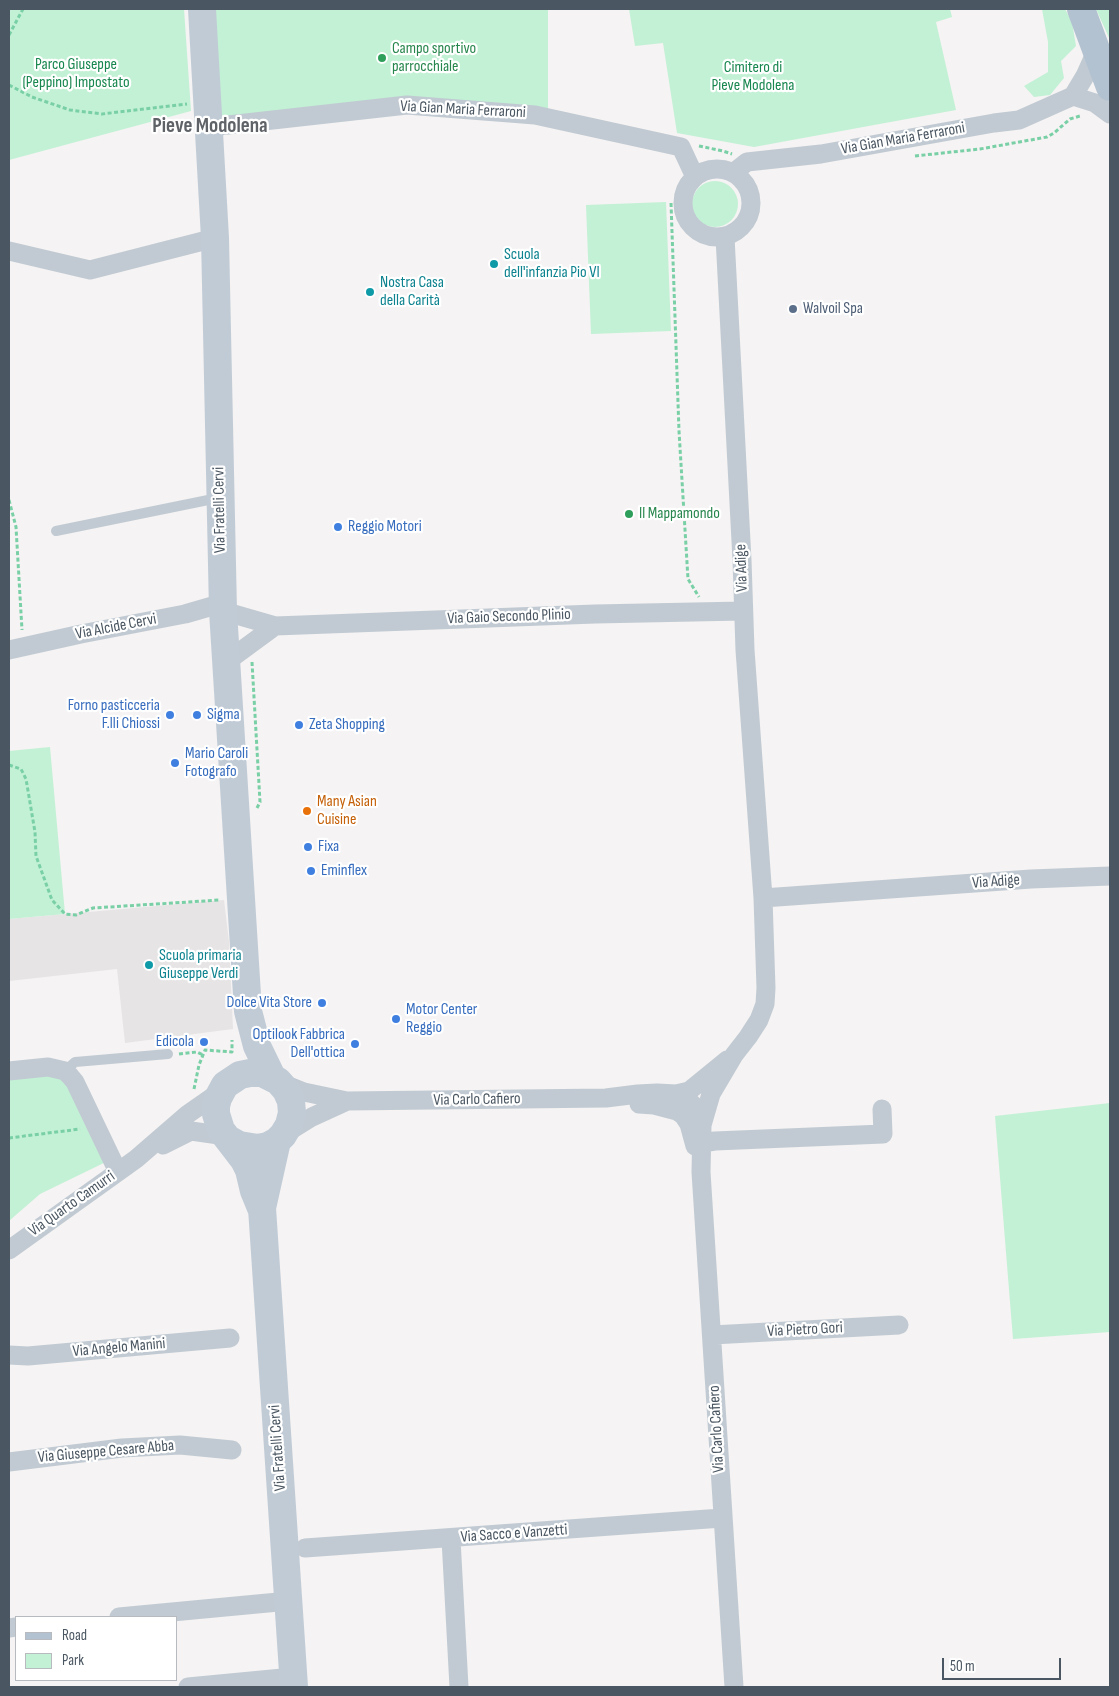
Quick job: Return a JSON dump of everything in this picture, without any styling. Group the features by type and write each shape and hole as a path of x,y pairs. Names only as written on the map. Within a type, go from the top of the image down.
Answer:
{"main road":[{"name":"Via Fratelli Cervi","path":"202,9 215,238 219,498 223,608 248,1011 257,1046 275,1079 288,1096 292,1113 289,1125 280,1138 262,1208 293,1682"},
{"path":"1081,9 1110,87"},
{"name":"Via Fratelli Cervi","path":"248,1011 240,1048 226,1086 218,1098 216,1114 221,1130 249,1170 254,1191 262,1208"},
{"path":"226,1086 240,1075 250,1073 262,1073 275,1079"},
{"path":"228,1138 248,1148 268,1146 280,1138"}],"street":[{"path":"1097,49 1085,76 1073,96 1095,103 1110,114"},
{"name":"Via Gian Maria Ferraroni","path":"733,173 747,162 821,154 994,122 1019,120 1073,96"},
{"name":"Via Gian Maria Ferraroni","path":"209,114 407,104 535,115 681,147 695,177"},
{"path":"713,169 733,173 748,188 751,208 748,217 743,226 735,233 715,237 705,235 696,230 687,218 683,204 684,194 688,185 695,177 713,169"},
{"name":"Via Adige","path":"702,1134 711,1094 734,1054 759,1020 765,1004 766,988 763,898 743,611 725,236"},
{"path":"9,250 90,270 215,238"},
{"name":"Via Gaio Secondo Plinio","path":"223,608 275,626 595,614 743,611"},
{"name":"Via Alcide Cervi","path":"16,649 81,634 223,608"},
{"path":"226,662 275,626"},
{"name":"Via Adige","path":"763,898 1032,879 1110,876"},
{"name":"Via Adige","path":"676,1094 689,1091 712,1070 734,1054"},
{"path":"9,1071 48,1067 65,1071 76,1082 118,1172"},
{"name":"Via Carlo Cafiero","path":"275,1079 304,1092 347,1102 606,1098 638,1094 676,1094 687,1099 694,1106 698,1113 702,1134 701,1172 734,1687"},
{"name":"Via Quarto Camurri","path":"9,1250 136,1159 188,1114 226,1086"},
{"name":"Via Carlo Cafiero","path":"606,1098 670,1108 683,1115 689,1124 701,1172"},
{"name":"Via Carlo Cafiero","path":"280,1138 312,1116 347,1102"},
{"path":"702,1134 715,1141 882,1134 882,1109"},
{"name":"Via Quarto Camurri","path":"136,1159 191,1132 228,1138"},
{"name":"Via Pietro Gori","path":"712,1335 899,1325"},
{"name":"Via Angelo Manini","path":"9,1355 28,1356 230,1338"},
{"name":"Via Giuseppe Cesare Abba","path":"9,1462 122,1448 180,1445 232,1450"},
{"name":"Via Sacco e Vanzetti","path":"305,1548 722,1518"},
{"path":"451,1539 459,1687"},
{"path":"130,1616 289,1601"},
{"path":"188,1687 293,1682"}],"lane":[{"path":"56,531 219,498"},
{"path":"65,1071 75,1062 87,1060 168,1054"}],"path":[{"path":"9,35 23,9"},
{"path":"9,85 32,97 70,110 102,114 209,114"},
{"path":"671,203 679,430 688,579 708,612"},
{"path":"9,500 16,527 16,649"},
{"path":"9,765 22,770 26,779 36,832 36,856 52,900 65,914 76,915 93,908 224,900"},
{"path":"168,1054 197,1052 203,1055"},
{"path":"9,1138 98,1127"}],"shaded area":[{"path":"224,900 229,942 233,1029 125,1043 117,969 9,981 9,919"}],"green space":[{"name":"Parco Giuseppe (Peppino) Impostato","path":"9,9 184,9 191,111 9,160"},
{"name":"Campo sportivo parrocchiale","path":"212,9 548,9 548,118 407,105 220,126"},
{"name":"Cimitero di Pieve Modolena","path":"629,9 950,9 952,17 936,22 956,110 754,147 677,133 663,43 635,46"},
{"path":"1042,9 1065,9 1072,22 1076,46 1061,61 1064,78 1050,95 1034,97 1024,86 1048,72 1048,42"},
{"path":"1096,9 1110,9 1110,40"},
{"path":"711,181 719,181 728,185 734,191 738,204 734,217 728,223 719,227 711,227 702,223 696,217 692,208 692,200 696,191 702,185"},
{"path":"666,202 671,331 591,334 586,205"},
{"path":"50,747 65,914 9,919 9,751"},
{"path":"56,1068 112,1159 40,1194 9,1221 9,1071"},
{"path":"1110,1103 1110,1332 1013,1339 995,1116"}],"place":[{"name":"Campo sportivo parrocchiale","path":"382,58"},
{"name":"Scuola dell'infanzia Pio VI","path":"494,264"},
{"name":"Nostra Casa della Carità","path":"370,292"},
{"name":"Walvoil Spa","path":"793,309"},
{"name":"Il Mappamondo","path":"629,514"},
{"name":"Reggio Motori","path":"338,527"},
{"name":"Forno pasticceria F.lli Chiossi","path":"170,715"},
{"name":"Sigma","path":"197,715"},
{"name":"Zeta Shopping","path":"299,725"},
{"name":"Mario Caroli Fotografo","path":"175,763"},
{"name":"Many Asian Cuisine","path":"307,811"},
{"name":"Fixa","path":"308,847"},
{"name":"Eminflex","path":"311,871"},
{"name":"Scuola primaria Giuseppe Verdi","path":"149,965"},
{"name":"Dolce Vita Store","path":"322,1003"},
{"name":"Motor Center Reggio","path":"396,1019"},
{"name":"Edicola","path":"204,1042"},
{"name":"Optilook Fabbrica Dell'ottica","path":"355,1044"}],"district":[{"name":"Pieve Modolena","path":"210,127"}]}
